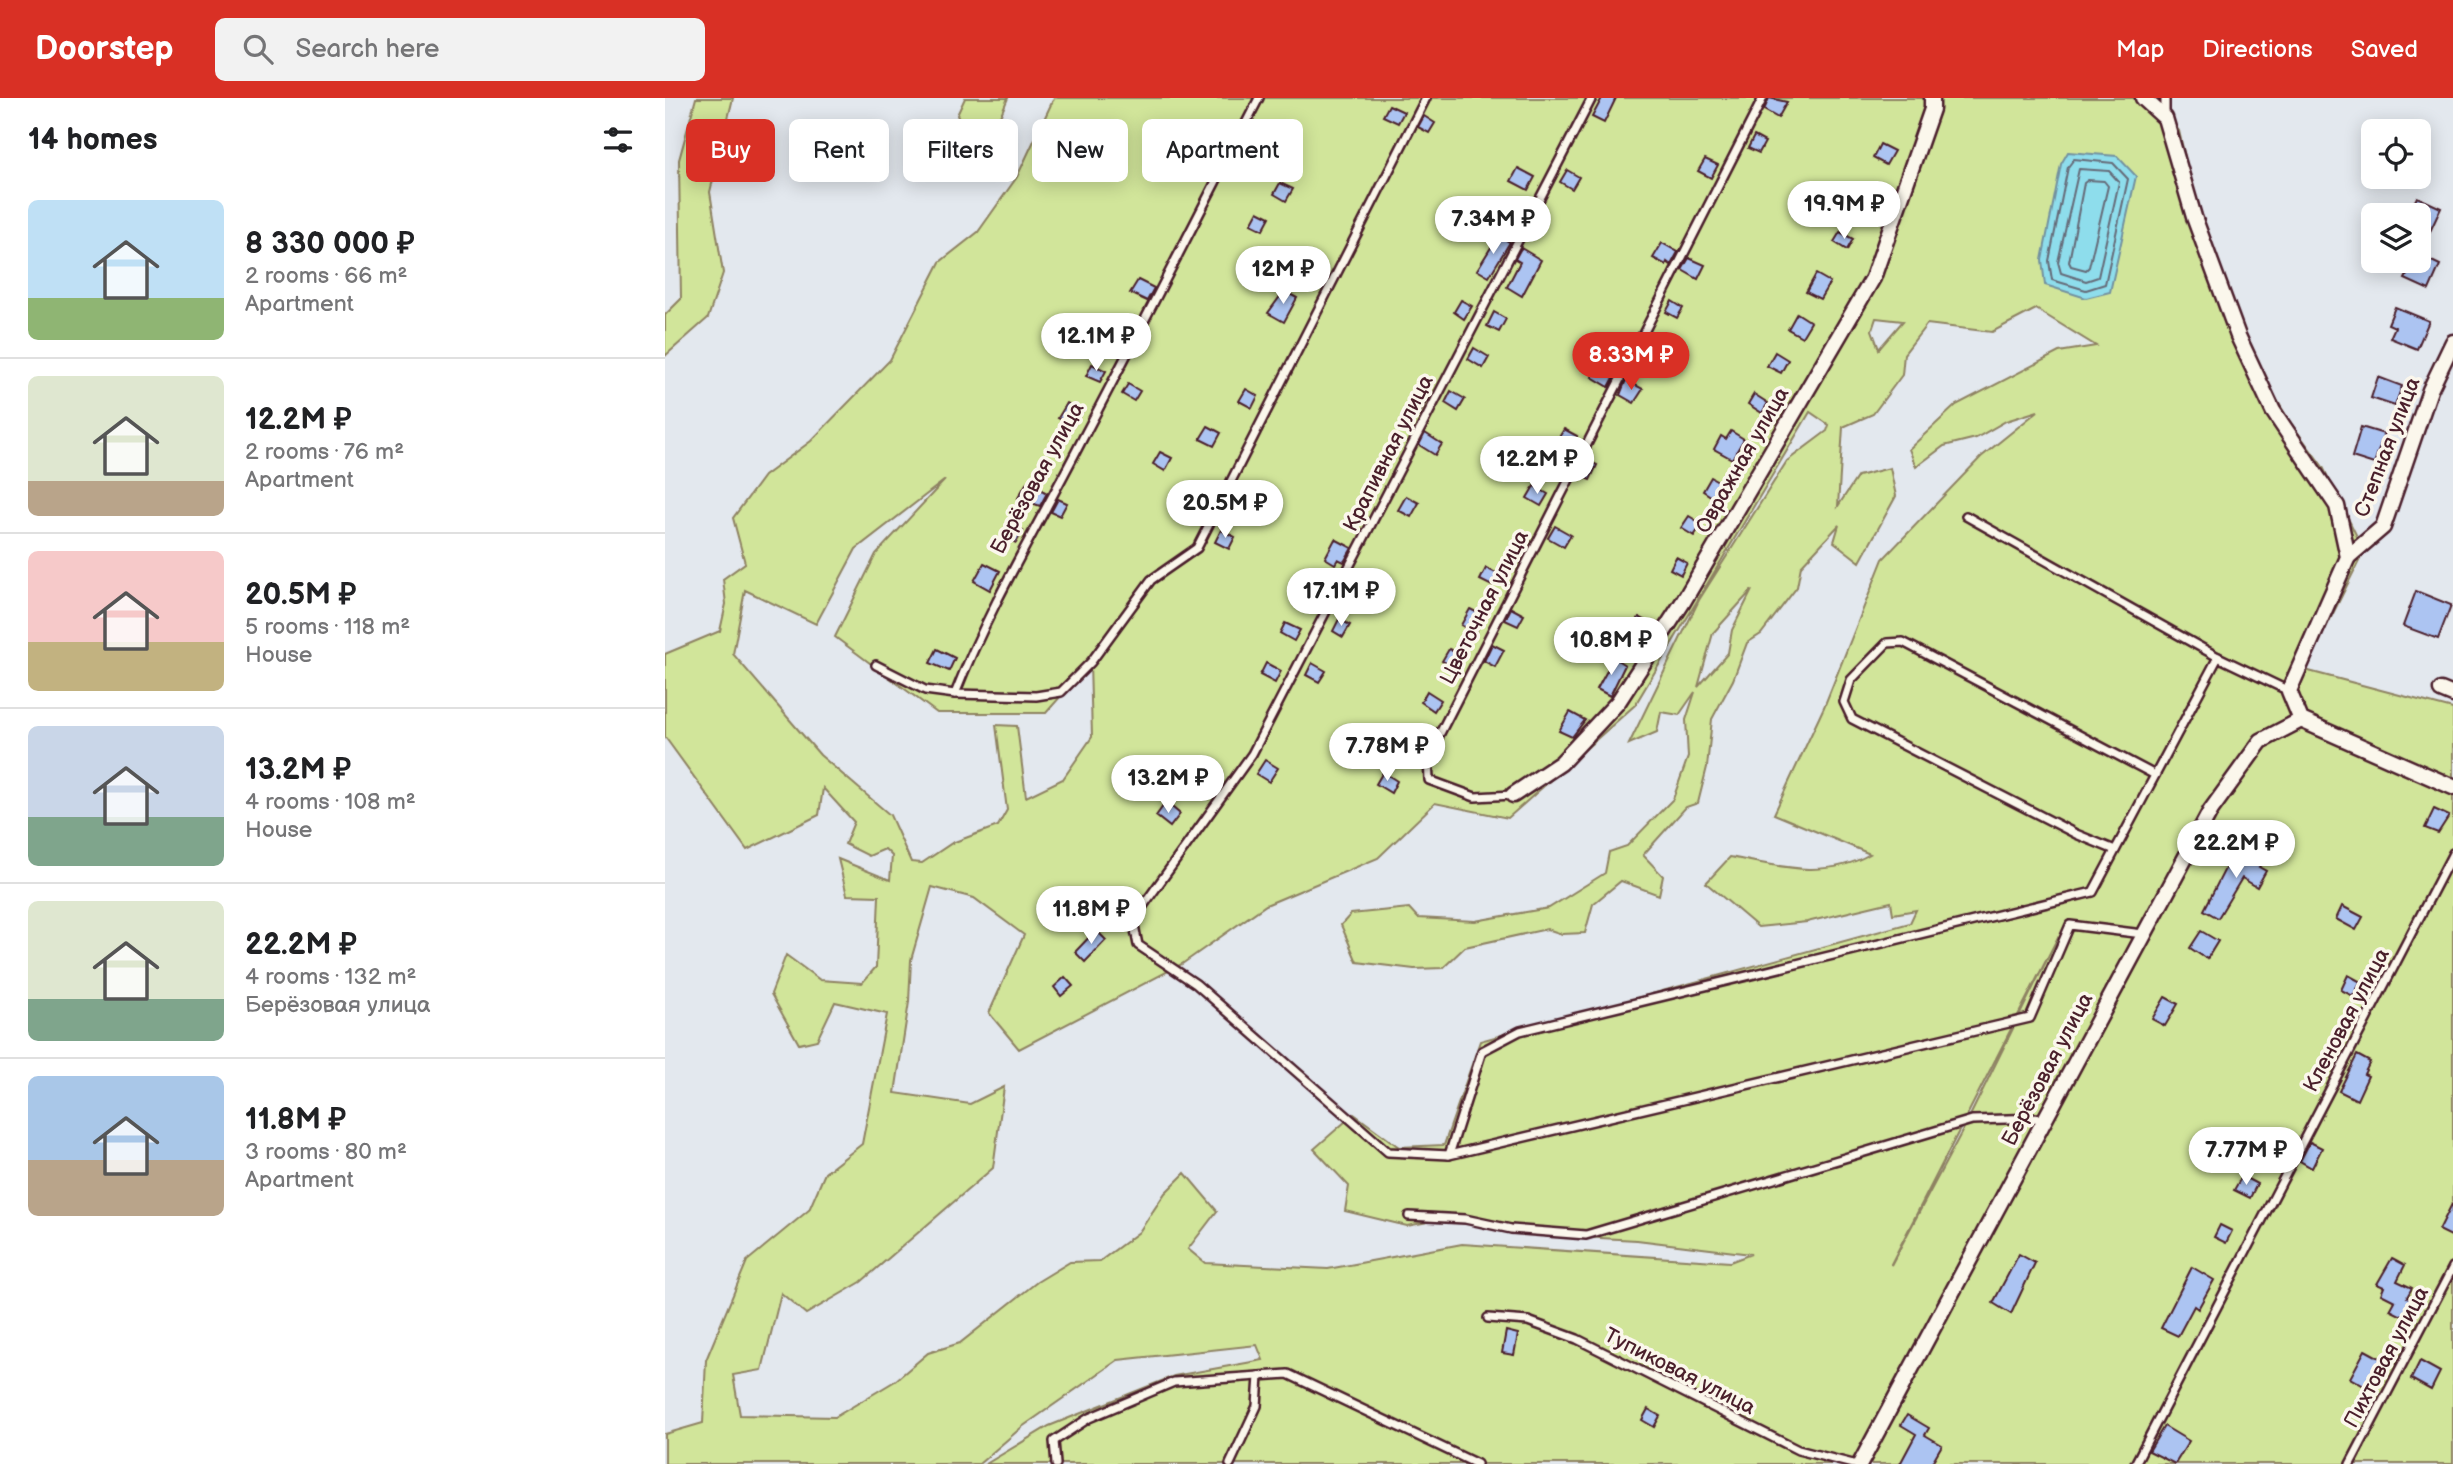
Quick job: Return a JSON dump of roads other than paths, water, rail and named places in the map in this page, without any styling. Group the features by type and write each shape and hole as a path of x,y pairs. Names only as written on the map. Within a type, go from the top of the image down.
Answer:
{"street":[{"name":"Овражная улица","path":"1513,794 1561,763 1618,702 1683,602 1873,278 1932,109 1932,98"},
{"path":"2143,98 2165,118 2194,217 2238,337 2273,411 2337,506 2349,557 2290,691 2301,720 2453,787"},
{"name":"Степная улица","path":"2349,557 2383,527 2430,390 2453,342"},
{"name":"Берёзовая улица","path":"1860,1464 2211,810 2262,741 2301,720"}],"lane":[{"name":"Берёзовая улица","path":"955,694 981,629 1013,565 1082,441 1259,98"},
{"path":"876,665 925,690 955,694 1036,696 1061,692 1091,662 1151,580 1197,548 1426,98"},
{"name":"Крапивная улица","path":"1449,1155 1388,1152 1196,984 1138,945 1133,920 1252,754 1592,98"},
{"name":"Цветочная улица","path":"1513,794 1475,797 1429,780 1428,757 1763,98"},
{"path":"2165,98 2165,118"},
{"path":"1966,516 2218,657 2290,691"},
{"path":"2115,850 2076,834 1852,719 1844,702 1851,680 1887,643 1903,642 2155,775"},
{"path":"1449,1155 1482,1051 1520,1031 2093,892 2218,657"},
{"name":"Кленовая улица","path":"2135,1464 2453,853"},
{"path":"1449,1155 2030,1018 2070,925 2144,934"},
{"path":"1409,1216 1465,1219 1511,1229 1586,1235 1972,1120 2045,1118"},
{"name":"Пихтовая улица","path":"2350,1464 2453,1267"},
{"name":"Тупиковая улица","path":"1488,1318 1528,1321 1577,1339 1798,1450 1853,1464"},
{"path":"1056,1464 1054,1441 1089,1418 1174,1382 1288,1374 1477,1464"},
{"path":"1230,1464 1257,1406 1259,1376"}],"water":[{"path":"2068,152 2117,156 2136,176 2110,292 2086,298 2045,285 2042,260 2061,164"}]}
